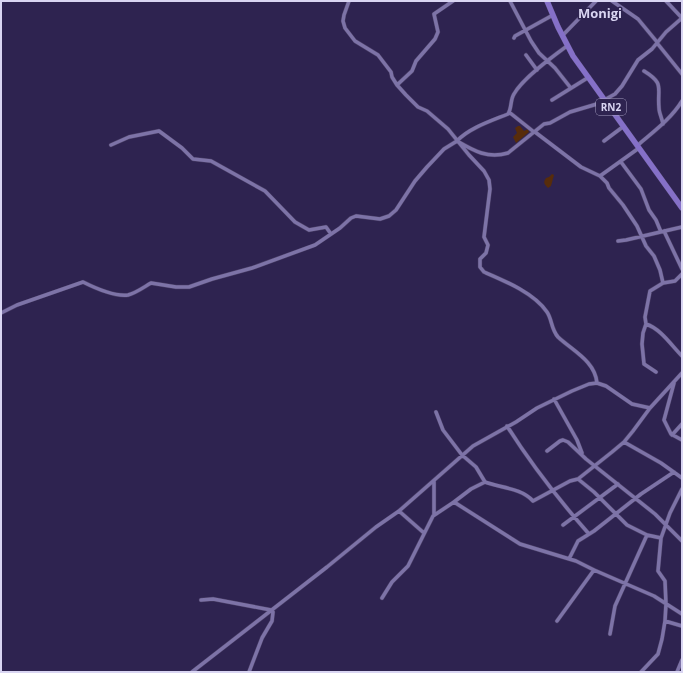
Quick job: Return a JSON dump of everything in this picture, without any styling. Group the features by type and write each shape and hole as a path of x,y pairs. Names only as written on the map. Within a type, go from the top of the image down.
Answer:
{"highway":[{"name":"RN2","path":"547,1 562,36 568,46 682,208"}],"street":[{"path":"349,1 343,21 345,28 355,41 378,55 391,72 392,78 397,85 418,107 437,118 484,171 490,189 484,237 488,245 486,253 480,259 480,267 484,272 526,292 540,305 547,313 551,325 558,336 579,353 589,364 597,383"},
{"path":"397,85 412,71 416,61 434,40 438,32 434,14 453,1"},
{"path":"510,1 525,31 539,53 548,61 570,87"},
{"path":"562,36 596,1"},
{"path":"612,1 638,19 682,74"},
{"path":"457,141 481,153 492,156 502,155 508,153 544,124 550,123 570,112 596,104 619,90 638,60 682,18 666,1"},
{"path":"514,38 553,15"},
{"path":"1,313 17,305 83,282 107,293 128,295 151,283 176,287 189,287 252,268 315,245 351,218 356,216 380,219 389,216 396,210 415,181 444,149 457,141 460,137 508,114 514,93 537,70 568,46"},
{"path":"526,55 537,70"},
{"path":"644,71 654,78 659,84 659,108 663,124"},
{"path":"552,100 570,87 589,77"},
{"path":"600,176 621,162 638,147 663,124 677,109 682,101"},
{"path":"509,112 581,167 600,176 623,205 654,256 660,270 663,283"},
{"path":"604,141 624,126"},
{"path":"111,145 129,137 159,131 182,148 193,159 211,161 265,191 281,209 309,230 326,227 331,234"},
{"path":"621,162 641,189 649,210 663,232 682,269"},
{"path":"618,241 682,227"},
{"path":"656,372 644,364 642,344 650,291 663,283 675,280 682,274"},
{"path":"646,324 662,334 682,356"},
{"path":"434,514 485,482 520,491 533,501 570,481 578,479 624,442 650,408 682,373"},
{"path":"674,382 664,420 672,435 682,440"},
{"path":"192,672 376,527 399,512 473,446 537,408 589,384 597,383 606,386 632,404 650,408"},
{"path":"554,399 576,440 582,455"},
{"path":"436,412 441,428 462,455 476,467 485,482"},
{"path":"672,435 682,424"},
{"path":"507,426 536,469 574,517 590,534"},
{"path":"547,451 556,443 563,440 568,442 655,514 682,541"},
{"path":"624,442 661,462 682,478"},
{"path":"569,559 578,541 590,534 635,498 674,472"},
{"path":"578,479 627,525 648,535 662,538"},
{"path":"382,598 392,582 408,566 434,514 434,481"},
{"path":"563,525 600,499 618,484"},
{"path":"641,672 659,653 665,621 666,604 665,581 658,571 662,538 666,524 682,489"},
{"path":"678,496 682,499"},
{"path":"454,502 520,544 569,559 625,583 654,596 682,614"},
{"path":"399,512 424,533"},
{"path":"610,634 614,607 648,535"},
{"path":"557,621 594,570"},
{"path":"201,600 213,599 271,610"},
{"path":"249,672 262,638 272,621 274,614 271,610"},
{"path":"665,621 682,626"},
{"path":"677,672 682,660"}],"shaded area":[{"path":"520,126 524,131 528,129 529,132 516,143 513,137 517,133 515,128"},
{"path":"552,174 554,175 551,186 548,188 544,181"}],"district":[{"name":"Monigi","path":"600,13"}]}
